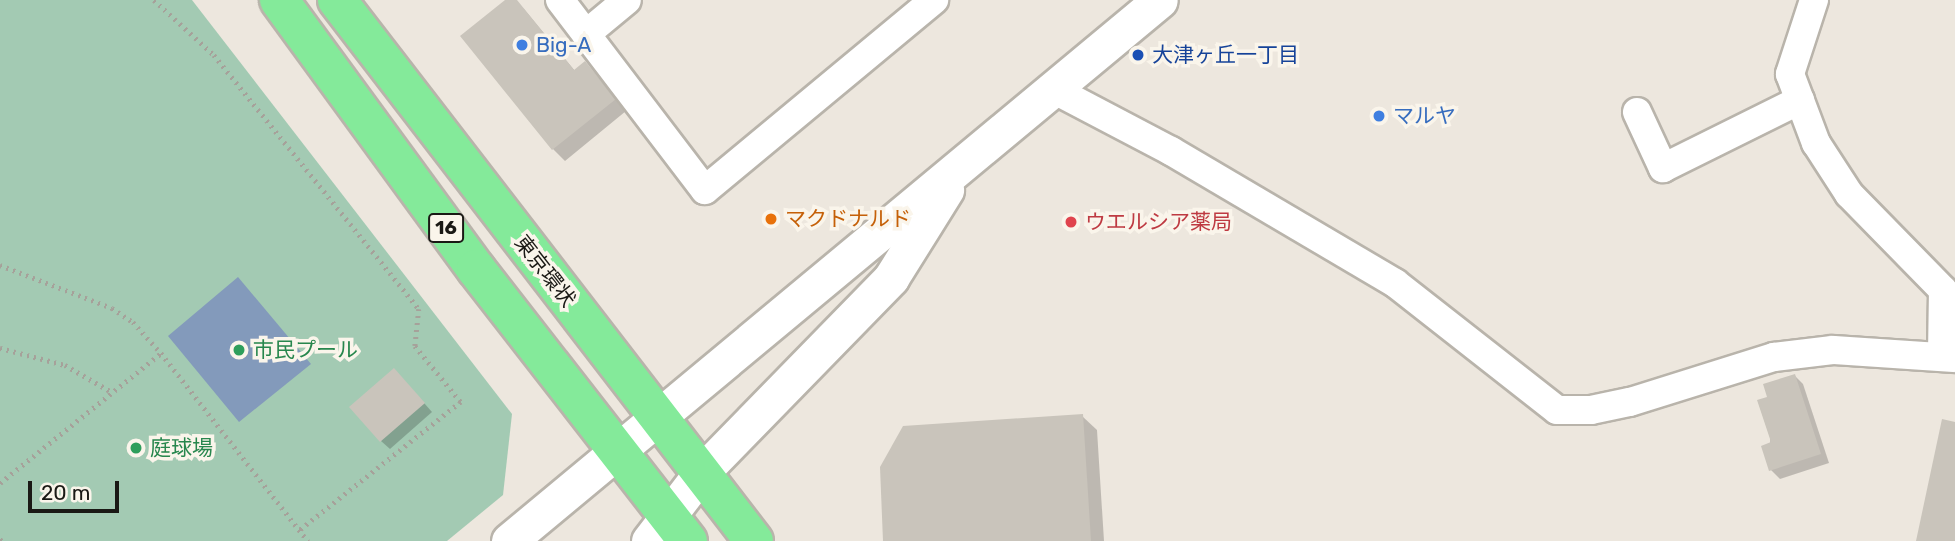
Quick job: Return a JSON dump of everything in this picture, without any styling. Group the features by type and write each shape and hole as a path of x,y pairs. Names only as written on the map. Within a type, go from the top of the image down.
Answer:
{"highway":[{"name":"16","path":"279,0 468,258 618,452 668,532"},
{"name":"東京環状","path":"338,0 754,541"}],"street":[{"path":"560,0 705,190 934,0"},
{"path":"586,34 627,0"},
{"path":"509,541 1160,0"},
{"path":"1053,89 1171,150 1395,283 1557,410 1591,410 1630,402 1774,357 1833,350 1949,357 1942,290 1849,194 1816,144 1790,74 1814,0"},
{"path":"1637,112 1663,168 1800,100"},
{"path":"668,532 702,472 891,278 963,163"}],"path":[{"path":"154,0 214,55 419,309 415,346 461,402 300,530"},
{"path":"0,265 112,308 134,323 308,541"},
{"path":"0,348 65,365 110,391"},
{"path":"0,483 110,391 161,354"}],"green space":[{"path":"0,0 192,0 512,414 503,495 447,541 0,541"}],"water":[{"name":"市民プール","path":"238,277 311,364 239,422 168,336"}],"building":[{"path":"505,0 517,0 574,70 585,61 616,99 552,150 460,36"},
{"path":"394,368 425,403 380,442 349,407"},
{"path":"1795,374 1821,454 1769,471 1761,446 1771,442 1757,400 1767,397 1763,384"},
{"path":"1083,414 1091,541 883,541 880,467 903,426"},
{"path":"1942,419 1955,422 1955,541 1916,541"}],"place":[{"name":"Big-A","path":"522,45"},
{"name":"大津ヶ丘一丁目","path":"1138,55"},
{"name":"マルヤ","path":"1379,116"},
{"name":"マクドナルド","path":"771,219"},
{"name":"ウエルシア薬局","path":"1071,222"},
{"name":"市民プール","path":"239,350"},
{"name":"庭球場","path":"136,448"}]}
